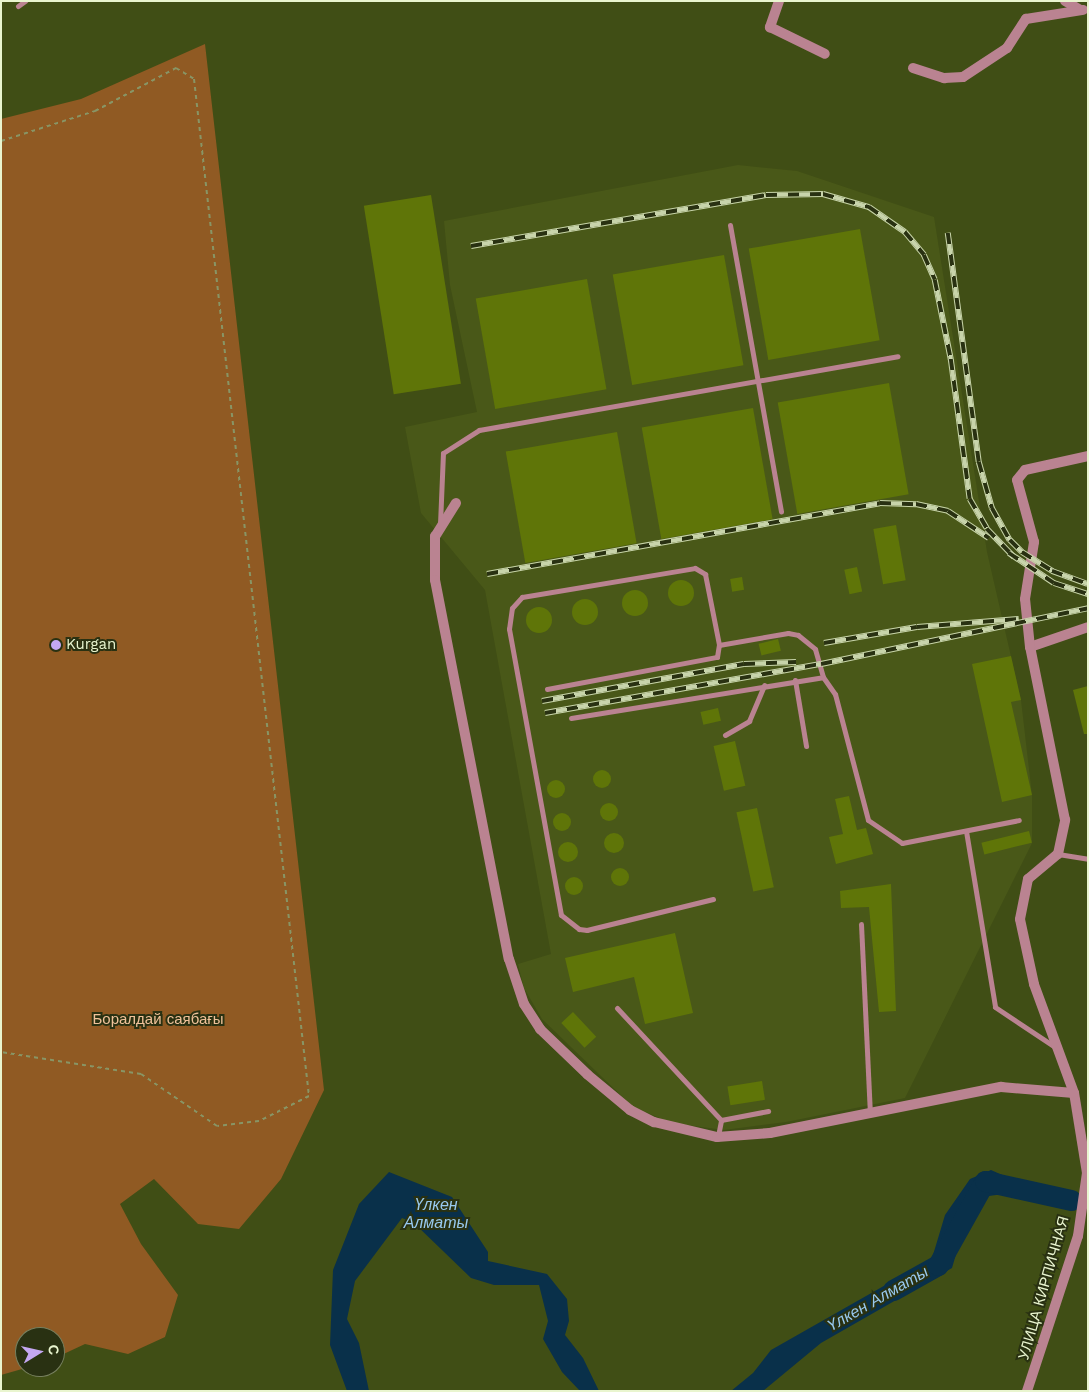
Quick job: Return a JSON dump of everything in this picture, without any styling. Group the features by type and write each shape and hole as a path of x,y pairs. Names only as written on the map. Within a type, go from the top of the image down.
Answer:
{"street":[{"path":"779,1 770,27 826,54"},
{"path":"1065,1 1085,10"},
{"path":"913,68 944,78 963,77 1007,48 1026,19 1085,10"},
{"path":"1058,854 1065,820 1030,647 1025,599 1034,542 1017,480 1025,470 1088,456"},
{"path":"456,502 435,536 435,580 509,959 524,1004 540,1029 630,1110 678,1130 718,1137 746,1137 1000,1086 1074,1093"},
{"path":"1030,647 1088,627"},
{"name":"УЛИЦА КИРПИЧНАЯ","path":"1028,1391 1078,1236 1087,1173 1074,1093 1055,1047 1034,984 1020,919 1028,879 1058,854"}],"lane":[{"path":"18,6 25,1"},
{"path":"730,225 781,512"},
{"path":"440,528 443,453 479,430 898,356"},
{"path":"547,689 717,657 719,645 705,574 695,568 522,597 508,617 561,915 579,930 587,930 713,899"},
{"path":"719,645 788,633 798,635 815,649 824,677 836,694 868,820 902,844 1019,820"},
{"path":"571,718 795,680 824,677"},
{"path":"795,680 806,746"},
{"path":"725,735 749,721 764,686"},
{"path":"966,830 995,1007 1055,1047"},
{"path":"1058,854 1088,859"},
{"path":"861,924 870,1113"},
{"path":"617,1008 721,1120"},
{"path":"721,1120 768,1111"},
{"path":"718,1137 721,1120"}],"path":[{"path":"1,142 94,111 176,68 194,79 310,1096 259,1121 217,1126 141,1074 1,1052"}],"shaded area":[{"path":"738,165 797,171 934,217 987,552 1021,700 1032,795 1032,843 905,1098 786,1122 724,1130 671,1123 632,1106 542,1019 524,988 518,964 551,954 485,590 421,513 405,427 477,412 450,285 444,221"}],"green space":[{"name":"Боралдай саябағы","path":"205,44 324,1090 281,1179 239,1229 198,1224 154,1179 120,1204 141,1244 178,1295 165,1337 128,1354 85,1344 65,1353 65,1327 15,1327 15,1371 1,1375 1,119 81,99"}],"water":[{"name":"Үлкен Алматы","path":"991,1170 1020,1183 1022,1198 1003,1194 982,1197 969,1210 952,1268 821,1343 763,1391 731,1391 753,1373 771,1350 889,1283 920,1276 930,1265 945,1215 970,1179"},
{"name":"Үлкен Алматы","path":"389,1172 452,1197 488,1252 488,1261 547,1274 567,1299 569,1321 565,1335 583,1358 599,1391 580,1391 562,1372 543,1339 548,1321 539,1285 494,1285 471,1278 414,1223 402,1218 355,1281 347,1319 359,1343 369,1391 347,1391 330,1345 333,1270 359,1204"}],"building":[{"path":"431,195 461,384 394,394 364,206"},
{"path":"860,229 880,340 768,360 749,249"},
{"path":"724,255 743,365 632,385 613,275"},
{"path":"587,279 606,389 495,409 476,299"},
{"path":"889,383 909,494 797,514 778,403"},
{"path":"753,408 773,519 661,539 642,428"},
{"path":"617,432 637,543 525,563 506,452"},
{"path":"896,525 906,580 883,584 873,529"},
{"path":"857,567 862,591 849,594 844,570"},
{"path":"742,577 744,590 732,592 730,579"},
{"path":"681,580 690,584 694,593 690,602 681,606 672,602 668,593 672,584"},
{"path":"635,590 644,594 648,603 644,612 635,616 626,612 622,603 626,594"},
{"path":"585,599 594,603 598,612 594,621 585,625 576,621 572,612 576,603"},
{"path":"539,607 548,611 552,620 548,629 539,633 530,629 526,620 530,611"},
{"path":"778,639 781,651 761,655 759,644"},
{"path":"1011,656 1021,700 1011,702 1032,795 1002,802 972,664"},
{"path":"1088,686 1088,734 1084,734 1073,690"},
{"path":"718,708 721,721 703,725 700,712"},
{"path":"735,741 745,786 724,791 714,746"},
{"path":"598,770 606,770 611,775 609,786 598,788 593,783 593,775"},
{"path":"552,780 560,780 565,785 563,796 552,798 547,793 547,785"},
{"path":"849,796 857,830 866,828 873,854 836,864 829,837 843,834 835,799"},
{"path":"605,803 613,803 618,808 616,819 605,821 600,816 600,808"},
{"path":"757,808 774,887 753,892 736,812"},
{"path":"558,813 566,813 571,818 569,829 558,831 553,826 553,818"},
{"path":"1029,831 1032,843 984,854 981,843"},
{"path":"614,833 621,836 624,843 621,850 614,853 607,850 604,843 607,836"},
{"path":"568,842 575,845 578,852 575,859 568,862 561,859 558,852 561,845"},
{"path":"616,868 624,868 629,873 627,884 616,886 611,881 611,873"},
{"path":"570,877 578,877 583,882 581,893 570,895 565,890 565,882"},
{"path":"891,884 896,1011 879,1012 869,907 841,908 840,891"},
{"path":"675,933 693,1013 645,1024 634,977 573,992 565,958"},
{"path":"573,1012 596,1037 584,1048 561,1023"},
{"path":"762,1081 765,1100 730,1105 727,1086"}],"waterway":[{"name":"Үлкен Алматы","path":"893,1290 938,1265 985,1181 1071,1200"}],"railway":[{"path":"471,246 766,195 823,194 869,207 905,232 924,255 935,280 951,359 970,499 987,529 1014,557"},
{"path":"948,233 979,462 992,508 1010,540 1022,552 1052,571 1088,584"},
{"path":"487,574 880,503 916,504 948,511 989,538"},
{"path":"1009,553 1054,583 1088,594"},
{"path":"545,713 821,664 1088,608"},
{"path":"824,643 917,627 1019,619"},
{"path":"542,701 744,664 796,662"}],"place":[{"name":"Kurgan","path":"56,645"}]}
